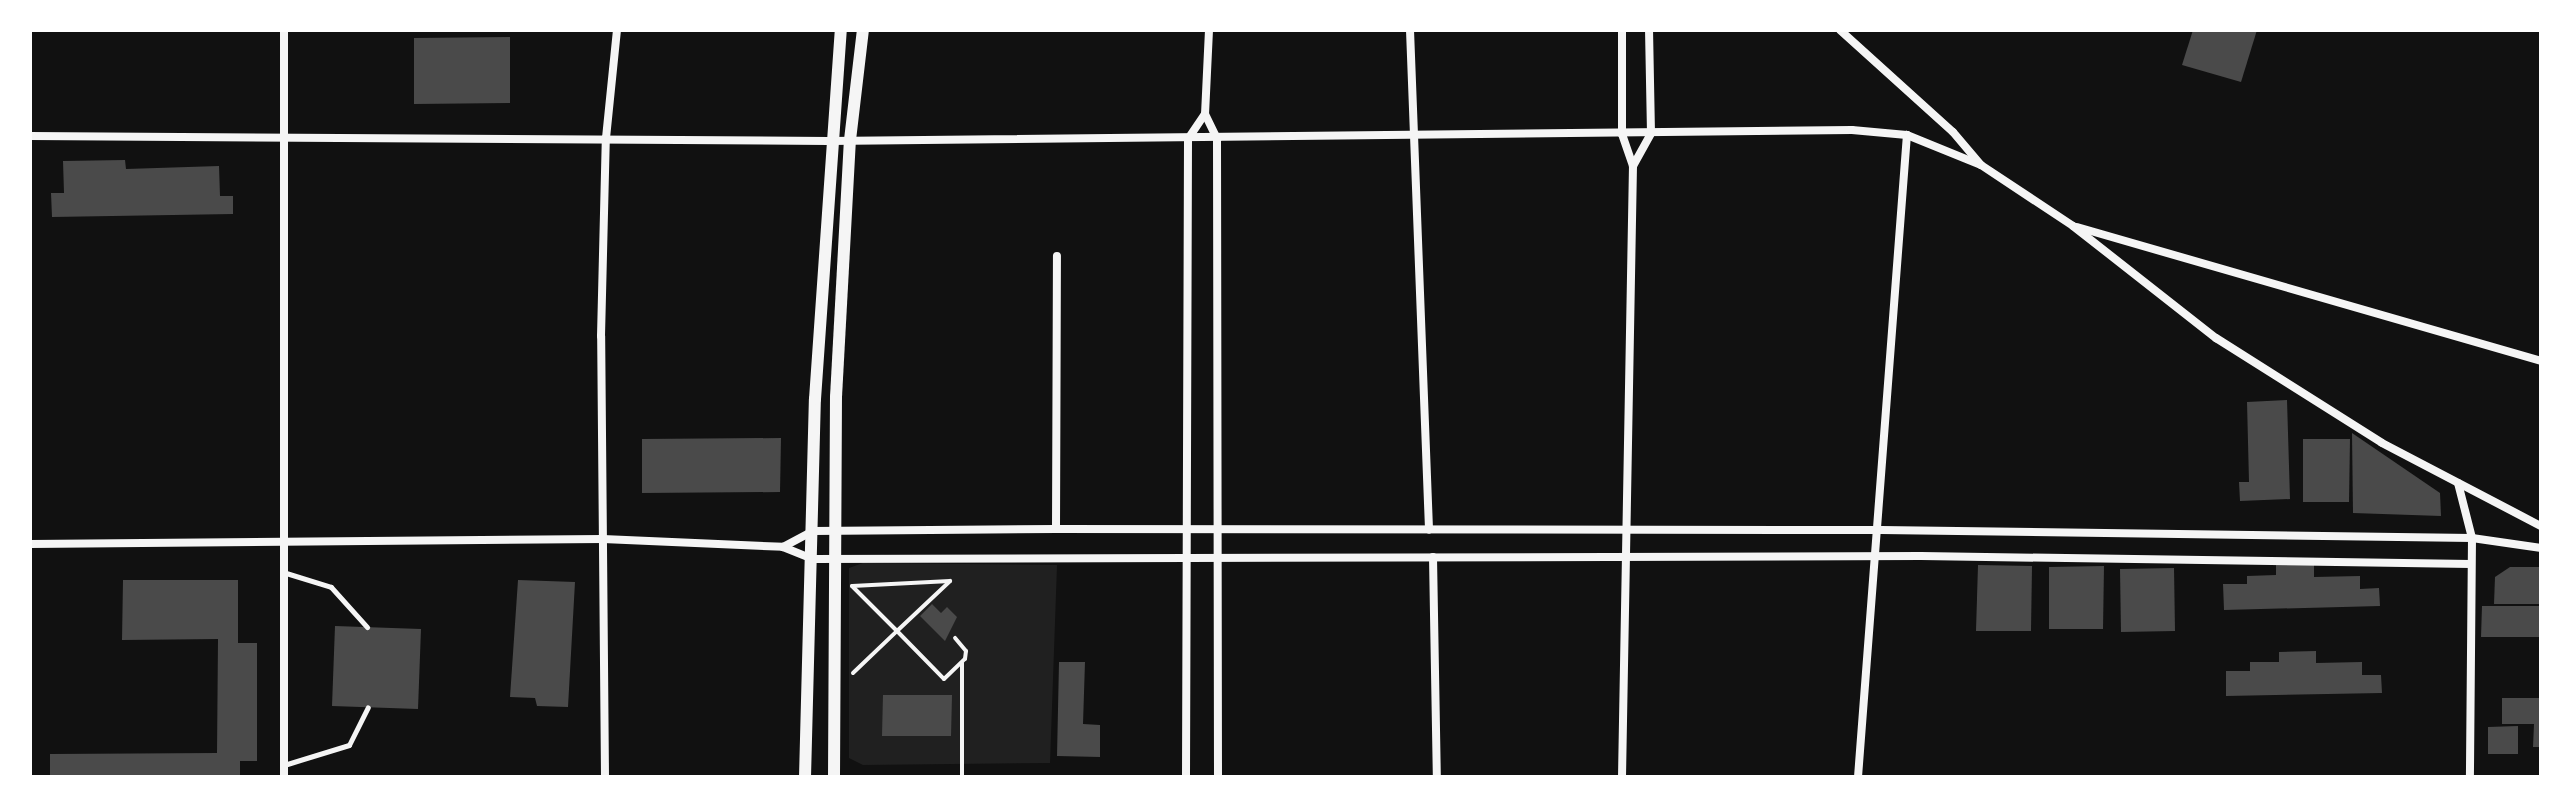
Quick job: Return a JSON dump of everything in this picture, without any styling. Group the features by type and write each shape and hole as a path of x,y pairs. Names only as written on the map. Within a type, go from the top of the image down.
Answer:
{"street":[{"path":"284,30 284,777"},
{"path":"605,777 606,138 617,30"},
{"path":"805,777 829,141 841,30"},
{"path":"834,777 836,397 850,140 863,30"},
{"path":"1209,30 1205,114 1217,139 1218,777"},
{"path":"1410,30 1429,530"},
{"path":"1622,30 1622,134 1633,166 1622,777"},
{"path":"1633,166 1651,133 1649,30"},
{"path":"1840,30 1942,122 1981,165"},
{"path":"1186,777 1190,556 1188,139 1205,114"},
{"path":"30,136 829,141 1852,130 1907,135 1981,165 2073,226 2216,338 2382,443 2541,526"},
{"path":"1858,777 1881,530 1907,135"},
{"path":"2073,226 2541,361"},
{"path":"1056,529 1057,256"},
{"path":"2458,483 2472,538 2470,777"},
{"path":"783,547 813,531 1056,529 1881,530 2472,538 2541,548"},
{"path":"30,544 603,539 783,547 812,559 1878,556 2471,564"},
{"path":"1433,557 1437,777"}],"lane":[{"path":"286,573 331,587 367,627"},
{"path":"284,765 349,745 368,707"}],"path":[{"path":"853,673 897,631 939,591 950,581 852,586 897,631 944,679 962,662"},
{"path":"955,638 966,651 962,662 962,777"}],"shaded area":[{"path":"863,563 1057,565 1050,763 863,765 849,758 849,568"}],"building":[{"path":"2193,30 2257,30 2241,82 2182,65"},
{"path":"510,37 510,103 414,104 414,38"},
{"path":"125,160 126,169 219,166 220,196 233,196 233,214 52,217 51,193 64,193 63,161"},
{"path":"2287,400 2290,499 2240,501 2239,482 2249,482 2247,402"},
{"path":"2352,433 2440,493 2441,516 2353,513"},
{"path":"781,438 780,492 642,493 642,439"},
{"path":"2303,439 2350,439 2349,502 2303,502"},
{"path":"2314,564 2314,577 2360,576 2360,589 2379,588 2380,606 2224,610 2223,584 2247,584 2247,576 2276,575 2276,565"},
{"path":"1978,565 2032,566 2031,631 1976,631"},
{"path":"2104,566 2103,629 2049,629 2049,567"},
{"path":"2510,567 2541,567 2541,604 2494,604 2495,577"},
{"path":"2174,568 2175,631 2121,632 2120,569"},
{"path":"123,580 238,580 238,643 257,643 257,761 240,761 240,777 50,777 50,754 217,753 218,639 122,640"},
{"path":"518,580 575,582 568,707 537,706 535,698 510,697"},
{"path":"932,604 941,613 947,607 957,617 945,641 920,616"},
{"path":"2482,606 2541,606 2541,637 2481,637"},
{"path":"335,626 421,629 418,709 332,706"},
{"path":"2316,651 2316,663 2362,662 2362,675 2381,675 2382,693 2226,696 2226,671 2250,671 2250,662 2279,662 2279,652"},
{"path":"1059,662 1085,662 1083,724 1100,725 1100,757 1057,756"},
{"path":"883,695 952,695 951,736 882,736"},
{"path":"2502,698 2541,698 2541,747 2533,747 2534,724 2502,724"},
{"path":"2518,726 2518,754 2488,754 2488,727"}]}
